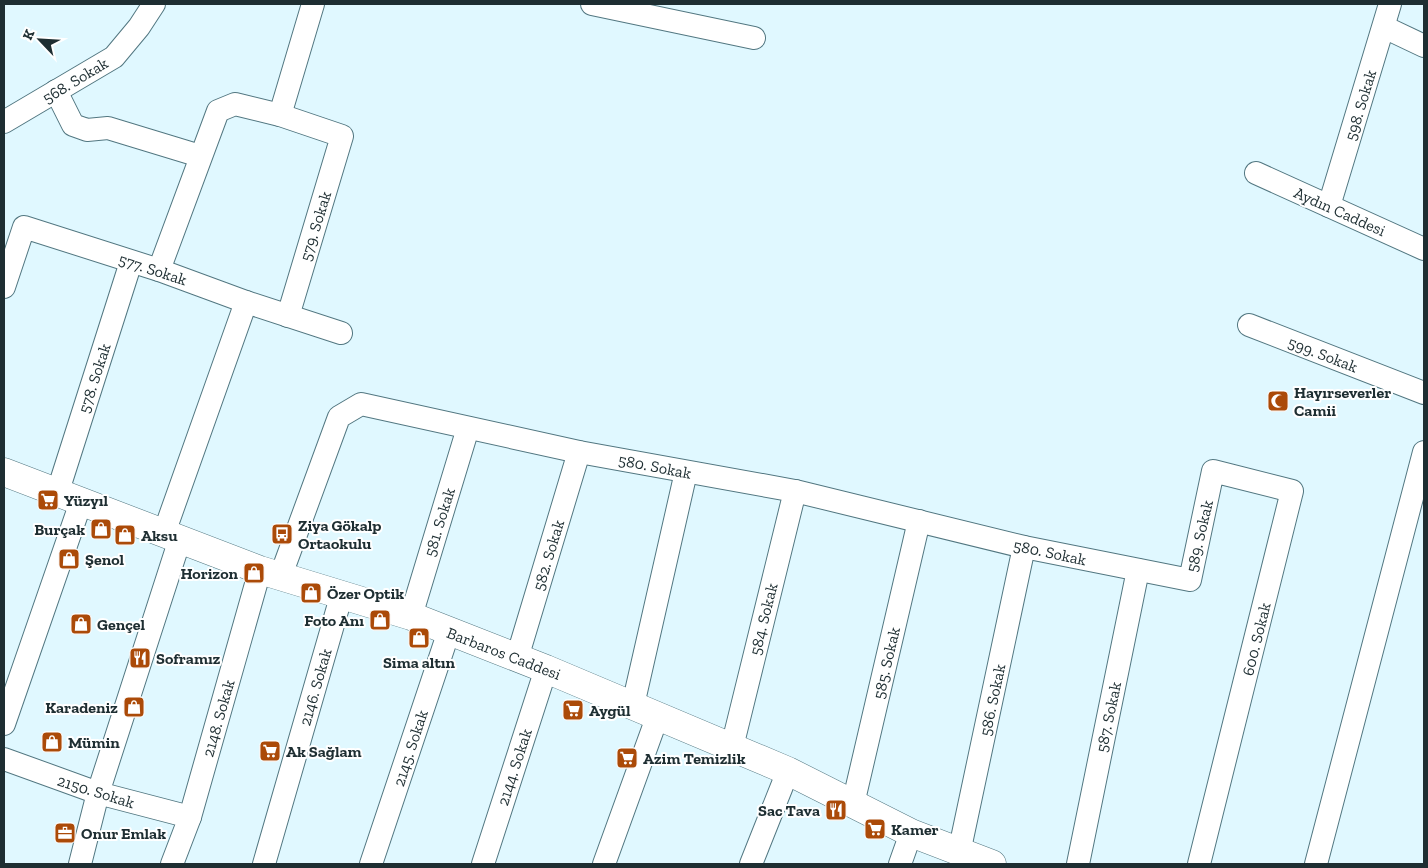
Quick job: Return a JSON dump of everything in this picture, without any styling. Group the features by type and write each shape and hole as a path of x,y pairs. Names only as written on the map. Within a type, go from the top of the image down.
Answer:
{"main road":[{"name":"Barbaros Caddesi","path":"4,472 271,573 341,597 411,616 546,669 788,771 911,833 959,853 992,864"}],"street":[{"name":"568. Sokak","path":"4,122 114,56 139,27 154,4"},
{"path":"159,270 218,111 235,104 280,116 313,4"},
{"path":"592,4 754,38"},
{"name":"598. Sokak","path":"1329,206 1390,4"},
{"path":"1384,27 1424,46"},
{"path":"56,91 73,125 87,130 108,128 200,156"},
{"name":"579. Sokak","path":"280,116 342,136 288,316"},
{"name":"Aydın Caddesi","path":"1256,173 1424,249"},
{"name":"577. Sokak","path":"4,287 24,226 341,333"},
{"name":"578. Sokak","path":"4,724 69,498 131,262"},
{"path":"80,864 98,793 172,536 246,302"},
{"name":"599. Sokak","path":"1249,325 1424,393"},
{"name":"580. Sokak","path":"271,573 339,417 361,404 579,452 794,491 1024,547 1138,570"},
{"name":"581. Sokak","path":"411,616 468,428"},
{"name":"582. Sokak","path":"516,658 579,452"},
{"path":"1316,864 1424,452"},
{"name":"589. Sokak","path":"1138,570 1190,580 1213,471"},
{"name":"600. Sokak","path":"1199,864 1292,492 1213,471"},
{"path":"633,705 686,472"},
{"name":"584. Sokak","path":"732,747 794,491"},
{"name":"585. Sokak","path":"853,804 919,521"},
{"name":"586. Sokak","path":"959,853 1024,547"},
{"name":"587. Sokak","path":"1078,864 1138,570"},
{"name":"2148. Sokak","path":"172,864 190,817 271,573"},
{"name":"2146. Sokak","path":"264,864 341,597"},
{"name":"2145. Sokak","path":"371,864 449,631"},
{"name":"2144. Sokak","path":"483,864 546,669"},
{"path":"604,864 658,715"},
{"name":"2150. Sokak","path":"4,759 98,793 190,817"},
{"path":"751,864 788,771"},
{"path":"900,864 911,833"}],"place":[{"name":"Hayırseverler Camii","path":"1278,401"},
{"name":"Yüzyıl","path":"48,500"},
{"name":"Burçak","path":"101,529"},
{"name":"Ziya Gökalp Ortaokulu","path":"282,534"},
{"name":"Aksu","path":"125,535"},
{"name":"Şenol","path":"69,559"},
{"name":"Horizon","path":"254,573"},
{"name":"Özer Optik","path":"311,593"},
{"name":"Foto Anı","path":"380,620"},
{"name":"Gençel","path":"81,624"},
{"name":"Sima altın","path":"419,638"},
{"name":"Soframız","path":"140,658"},
{"name":"Karadeniz","path":"134,707"},
{"name":"Aygül","path":"573,710"},
{"name":"Mümin","path":"52,742"},
{"name":"Ak Sağlam","path":"270,751"},
{"name":"Azim Temizlik","path":"627,758"},
{"name":"Sac Tava","path":"836,810"},
{"name":"Kamer","path":"875,829"},
{"name":"Onur Emlak","path":"65,833"}]}
